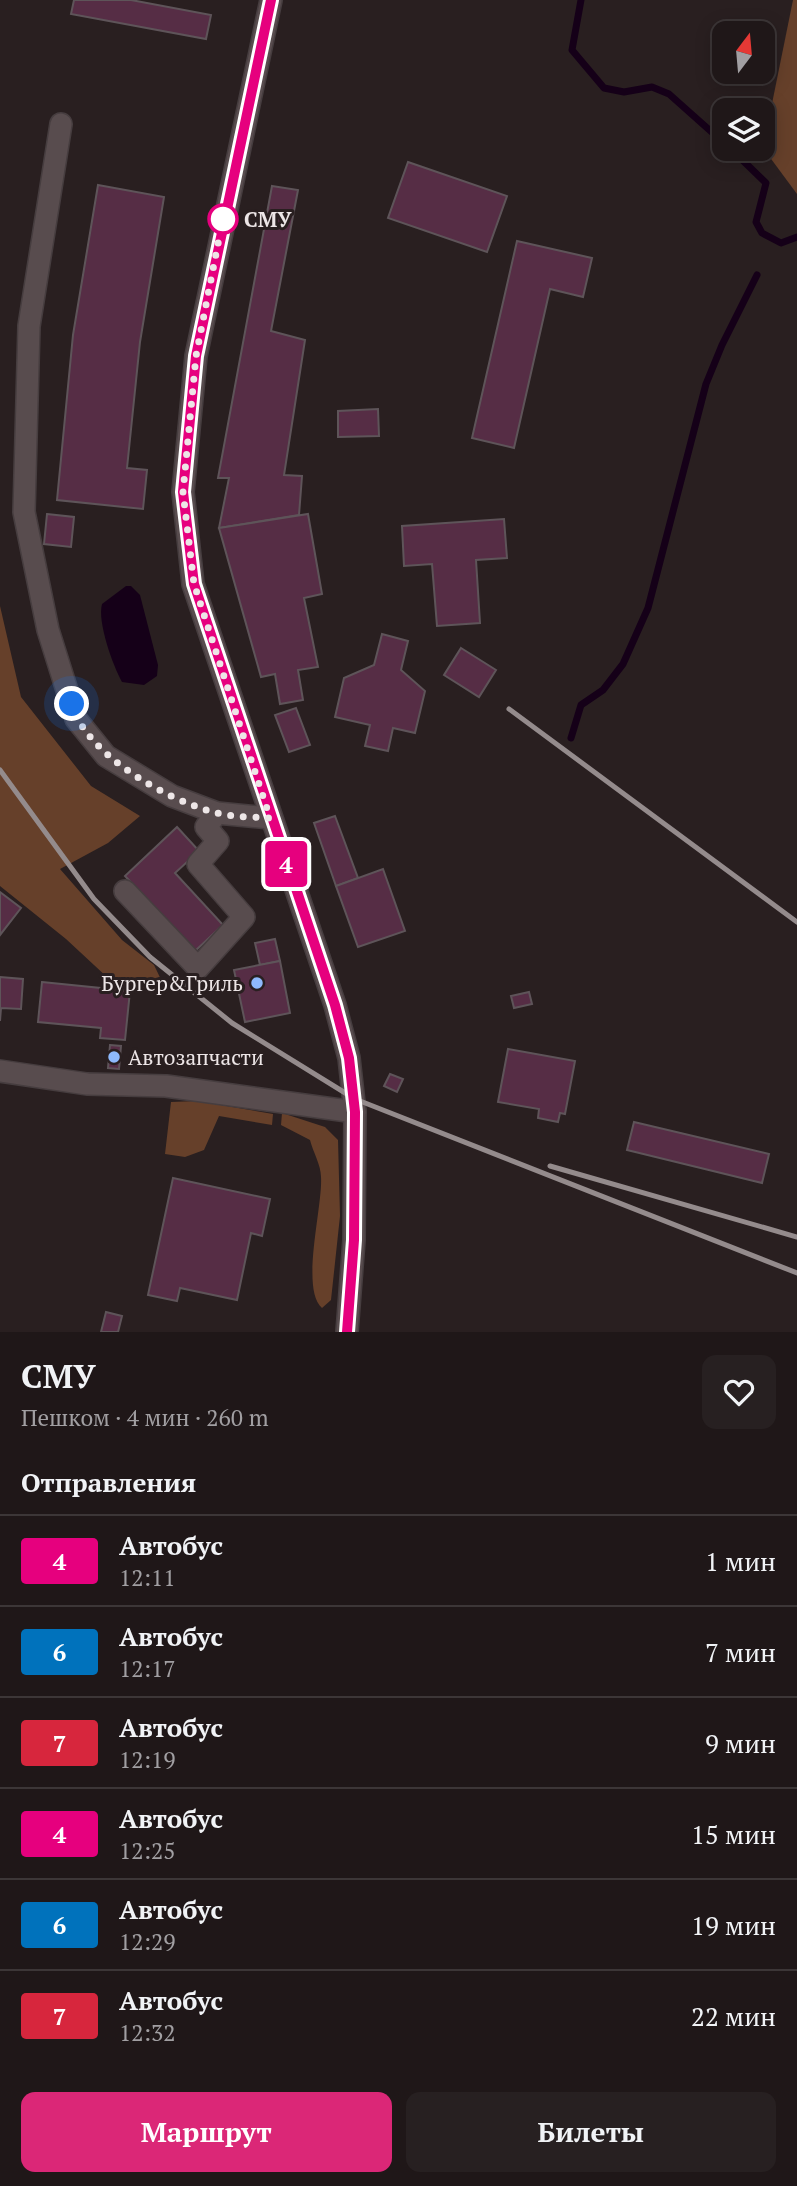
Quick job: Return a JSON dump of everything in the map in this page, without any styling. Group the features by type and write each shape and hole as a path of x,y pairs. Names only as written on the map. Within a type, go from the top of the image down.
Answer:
{"street":[{"path":"271,0 196,356 183,492 194,584 270,818 335,1005 349,1058 355,1112 354,1240 347,1332"},
{"path":"61,124 29,326 24,512 33,567 48,630 76,719 106,756 172,796 218,813 270,818"},
{"path":"125,891 198,968 244,917 198,864 218,841 206,827 218,813"},
{"path":"0,1071 88,1084 166,1086 355,1112"}],"shaded area":[{"path":"793,0 797,0 797,194 773,161 775,161 773,98"},
{"path":"126,586 131,586 140,595 158,665 157,676 144,685 122,682 110,655 102,622 102,604"},
{"path":"0,606 21,697 91,786 140,816 108,843 60,869 122,940 154,965 167,992 137,988 108,978 66,939 0,886"},
{"path":"197,1101 273,1114 272,1125 219,1116 204,1150 185,1157 165,1154 171,1102"},
{"path":"282,1113 325,1127 338,1140 340,1216 331,1300 322,1308 316,1298 313,1284 321,1172 310,1140 281,1125"}],"building":[{"path":"74,0 131,0 211,15 206,39 71,14"},
{"path":"408,162 507,196 487,252 388,218"},
{"path":"98,185 164,197 140,342 127,468 147,470 143,509 57,500 73,335"},
{"path":"272,186 298,190 271,331 305,340 284,475 302,476 299,515 219,528 229,478 218,478"},
{"path":"517,241 592,258 583,297 550,289 514,448 472,438"},
{"path":"378,409 379,436 338,437 338,411"},
{"path":"47,514 74,517 71,547 44,544"},
{"path":"308,514 322,594 304,598 318,667 298,670 303,700 280,704 275,674 261,677 219,528"},
{"path":"504,519 507,558 476,560 480,623 437,626 432,564 404,566 402,526"},
{"path":"382,634 408,641 401,670 425,691 415,733 393,728 388,751 365,746 370,725 335,717 344,678 374,665"},
{"path":"461,648 496,670 479,697 444,675"},
{"path":"296,708 310,745 289,752 275,715"},
{"path":"335,816 358,878 336,886 314,823"},
{"path":"177,827 199,851 175,873 223,925 195,951 125,876"},
{"path":"383,869 405,931 358,947 336,886"},
{"path":"0,892 21,908 0,935"},
{"path":"275,939 280,961 260,965 255,943"},
{"path":"280,961 290,1013 245,1022 234,970"},
{"path":"0,977 23,979 21,1009 1,1008 0,1021"},
{"path":"42,982 130,991 125,1040 100,1038 101,1028 38,1022"},
{"path":"529,992 532,1004 514,1008 511,996"},
{"name":"Автозапчасти","path":"110,1045 121,1046 119,1069 108,1068"},
{"path":"508,1049 575,1061 565,1114 560,1113 558,1122 538,1118 539,1109 498,1102"},
{"path":"390,1074 403,1079 397,1092 384,1086"},
{"path":"634,1122 769,1154 762,1183 627,1150"},
{"path":"173,1178 270,1199 262,1236 251,1233 237,1300 180,1288 177,1301 148,1295"},
{"path":"106,1312 122,1316 118,1332 101,1332"}],"waterway":[{"path":"581,0 572,50 604,88 624,92 652,87 669,94 712,132"},
{"path":"743,161 766,183 756,222 762,233 781,243 797,237"},
{"path":"571,738 581,705 603,690 623,664 648,608 706,384 757,275"}],"railway":[{"path":"509,709 797,922"},
{"path":"0,770 94,899 150,957 232,1023 355,1099 797,1273"},
{"path":"550,1166 797,1237"}],"bus line":[{"name":"4","path":"271,0 219,235 196,356 183,492 194,584 216,658 335,1005 349,1058 355,1112 354,1240 347,1332"}],"place":[{"name":"СМУ","path":"223,219"},
{"name":"Бургер&Гриль","path":"257,983"},
{"name":"Автозапчасти","path":"114,1057"}],"route":[{"path":"72,704 76,719 106,756 172,796 218,813 270,818 194,584 183,492 196,356 225,208 223,219"}]}
